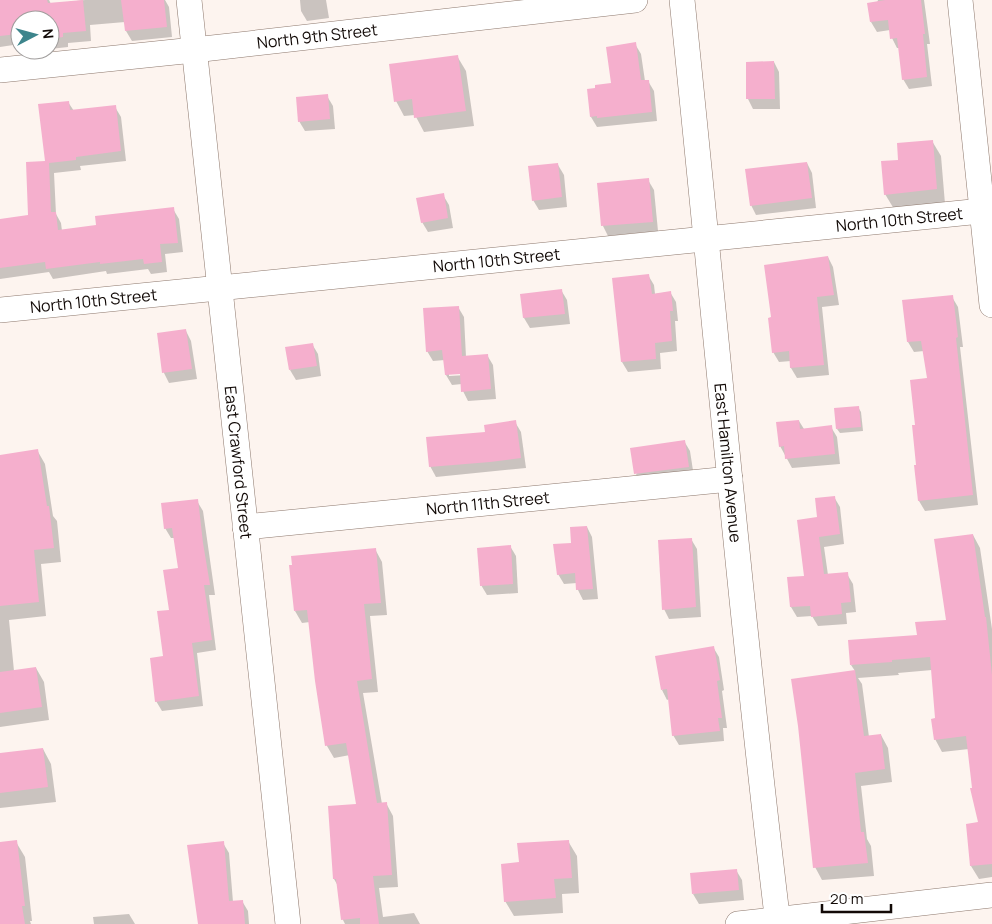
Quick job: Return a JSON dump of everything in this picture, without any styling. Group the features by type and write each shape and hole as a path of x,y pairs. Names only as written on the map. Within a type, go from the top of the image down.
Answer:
{"street":[{"name":"East Crawford Street","path":"189,0 288,924"},
{"name":"North 9th Street","path":"0,70 635,0"},
{"name":"East Hamilton Avenue","path":"682,0 777,921"},
{"path":"960,0 987,210 992,305"},
{"name":"North 10th Street","path":"0,310 987,210"},
{"name":"North 11th Street","path":"245,527 730,479"},
{"path":"738,924 992,895"}],"building":[{"path":"0,0 47,0 48,3 83,0 86,31 63,33 63,37 60,37 60,10 10,10 10,35 0,36"},
{"path":"121,0 164,0 167,27 125,31"},
{"path":"885,0 921,0 927,77 902,80 897,38 890,39 888,20 870,22 867,3"},
{"path":"636,42 641,80 649,80 652,112 597,118 597,116 590,117 587,89 595,88 595,85 611,83 606,47"},
{"path":"458,55 466,111 414,118 412,99 394,102 389,64"},
{"path":"774,61 775,99 746,99 746,62"},
{"path":"328,94 330,119 298,122 296,97"},
{"path":"69,101 70,110 116,105 121,151 49,163 51,212 56,212 58,230 96,225 95,216 174,207 178,243 160,244 162,262 144,264 143,259 46,269 45,262 0,268 0,219 28,215 26,162 45,161 38,104"},
{"path":"933,140 937,189 884,195 881,161 898,160 897,143"},
{"path":"807,162 812,198 750,206 745,169"},
{"path":"558,163 562,197 532,201 528,166"},
{"path":"649,178 653,222 601,226 597,183"},
{"path":"444,193 448,218 421,223 416,198"},
{"path":"828,256 834,295 817,297 824,365 790,368 789,351 772,353 768,318 771,317 764,265"},
{"path":"649,274 652,294 671,291 673,311 670,311 672,341 655,343 656,359 621,362 612,278"},
{"path":"562,289 565,314 523,318 520,294"},
{"path":"953,295 973,495 918,501 912,425 915,425 910,380 927,378 921,341 907,342 902,300"},
{"path":"459,306 462,356 488,354 491,389 461,392 460,374 445,375 442,350 426,352 423,308"},
{"path":"186,329 192,369 162,373 157,333"},
{"path":"313,343 317,366 289,370 285,347"},
{"path":"859,406 861,427 836,429 834,408"},
{"path":"516,420 521,458 429,467 426,437 485,432 484,425"},
{"path":"799,420 800,429 832,425 835,454 785,459 784,446 779,447 776,422"},
{"path":"685,440 689,467 634,474 630,448"},
{"path":"38,449 47,506 49,506 54,548 34,550 39,602 0,606 0,455"},
{"path":"835,496 840,534 819,537 824,574 848,572 851,602 841,603 842,614 811,617 810,606 790,607 787,577 804,576 797,520 817,517 815,498"},
{"path":"198,499 210,585 204,585 212,640 192,643 199,696 155,702 150,658 163,656 157,611 169,610 163,570 178,568 172,528 164,529 161,503"},
{"path":"587,526 593,589 576,590 575,573 557,575 553,544 571,543 570,527"},
{"path":"973,534 986,617 992,675 992,864 970,866 966,824 978,822 970,788 972,788 966,736 934,740 931,719 935,718 930,657 850,665 848,640 917,635 915,622 946,620 934,539"},
{"path":"692,538 696,607 662,610 658,540"},
{"path":"511,545 513,584 480,586 477,548"},
{"path":"376,548 381,603 364,604 372,679 357,681 377,803 387,802 392,875 373,876 379,924 360,924 360,918 341,920 336,879 333,879 328,806 356,804 346,743 325,746 307,610 294,611 289,565 292,565 291,556"},
{"path":"714,646 720,680 717,681 722,718 718,718 720,731 672,736 667,689 661,690 655,656"},
{"path":"36,667 42,707 0,713 0,672"},
{"path":"855,670 864,736 881,734 885,769 855,773 861,832 864,832 868,863 813,868 798,726 791,679"},
{"path":"43,748 48,787 0,793 0,753"},
{"path":"17,840 25,906 22,906 25,924 0,924 0,842"},
{"path":"569,840 572,878 554,879 556,898 504,902 501,864 519,862 517,843"},
{"path":"224,841 229,901 243,900 245,924 198,924 187,845"},
{"path":"737,869 739,890 692,894 690,873"}]}
